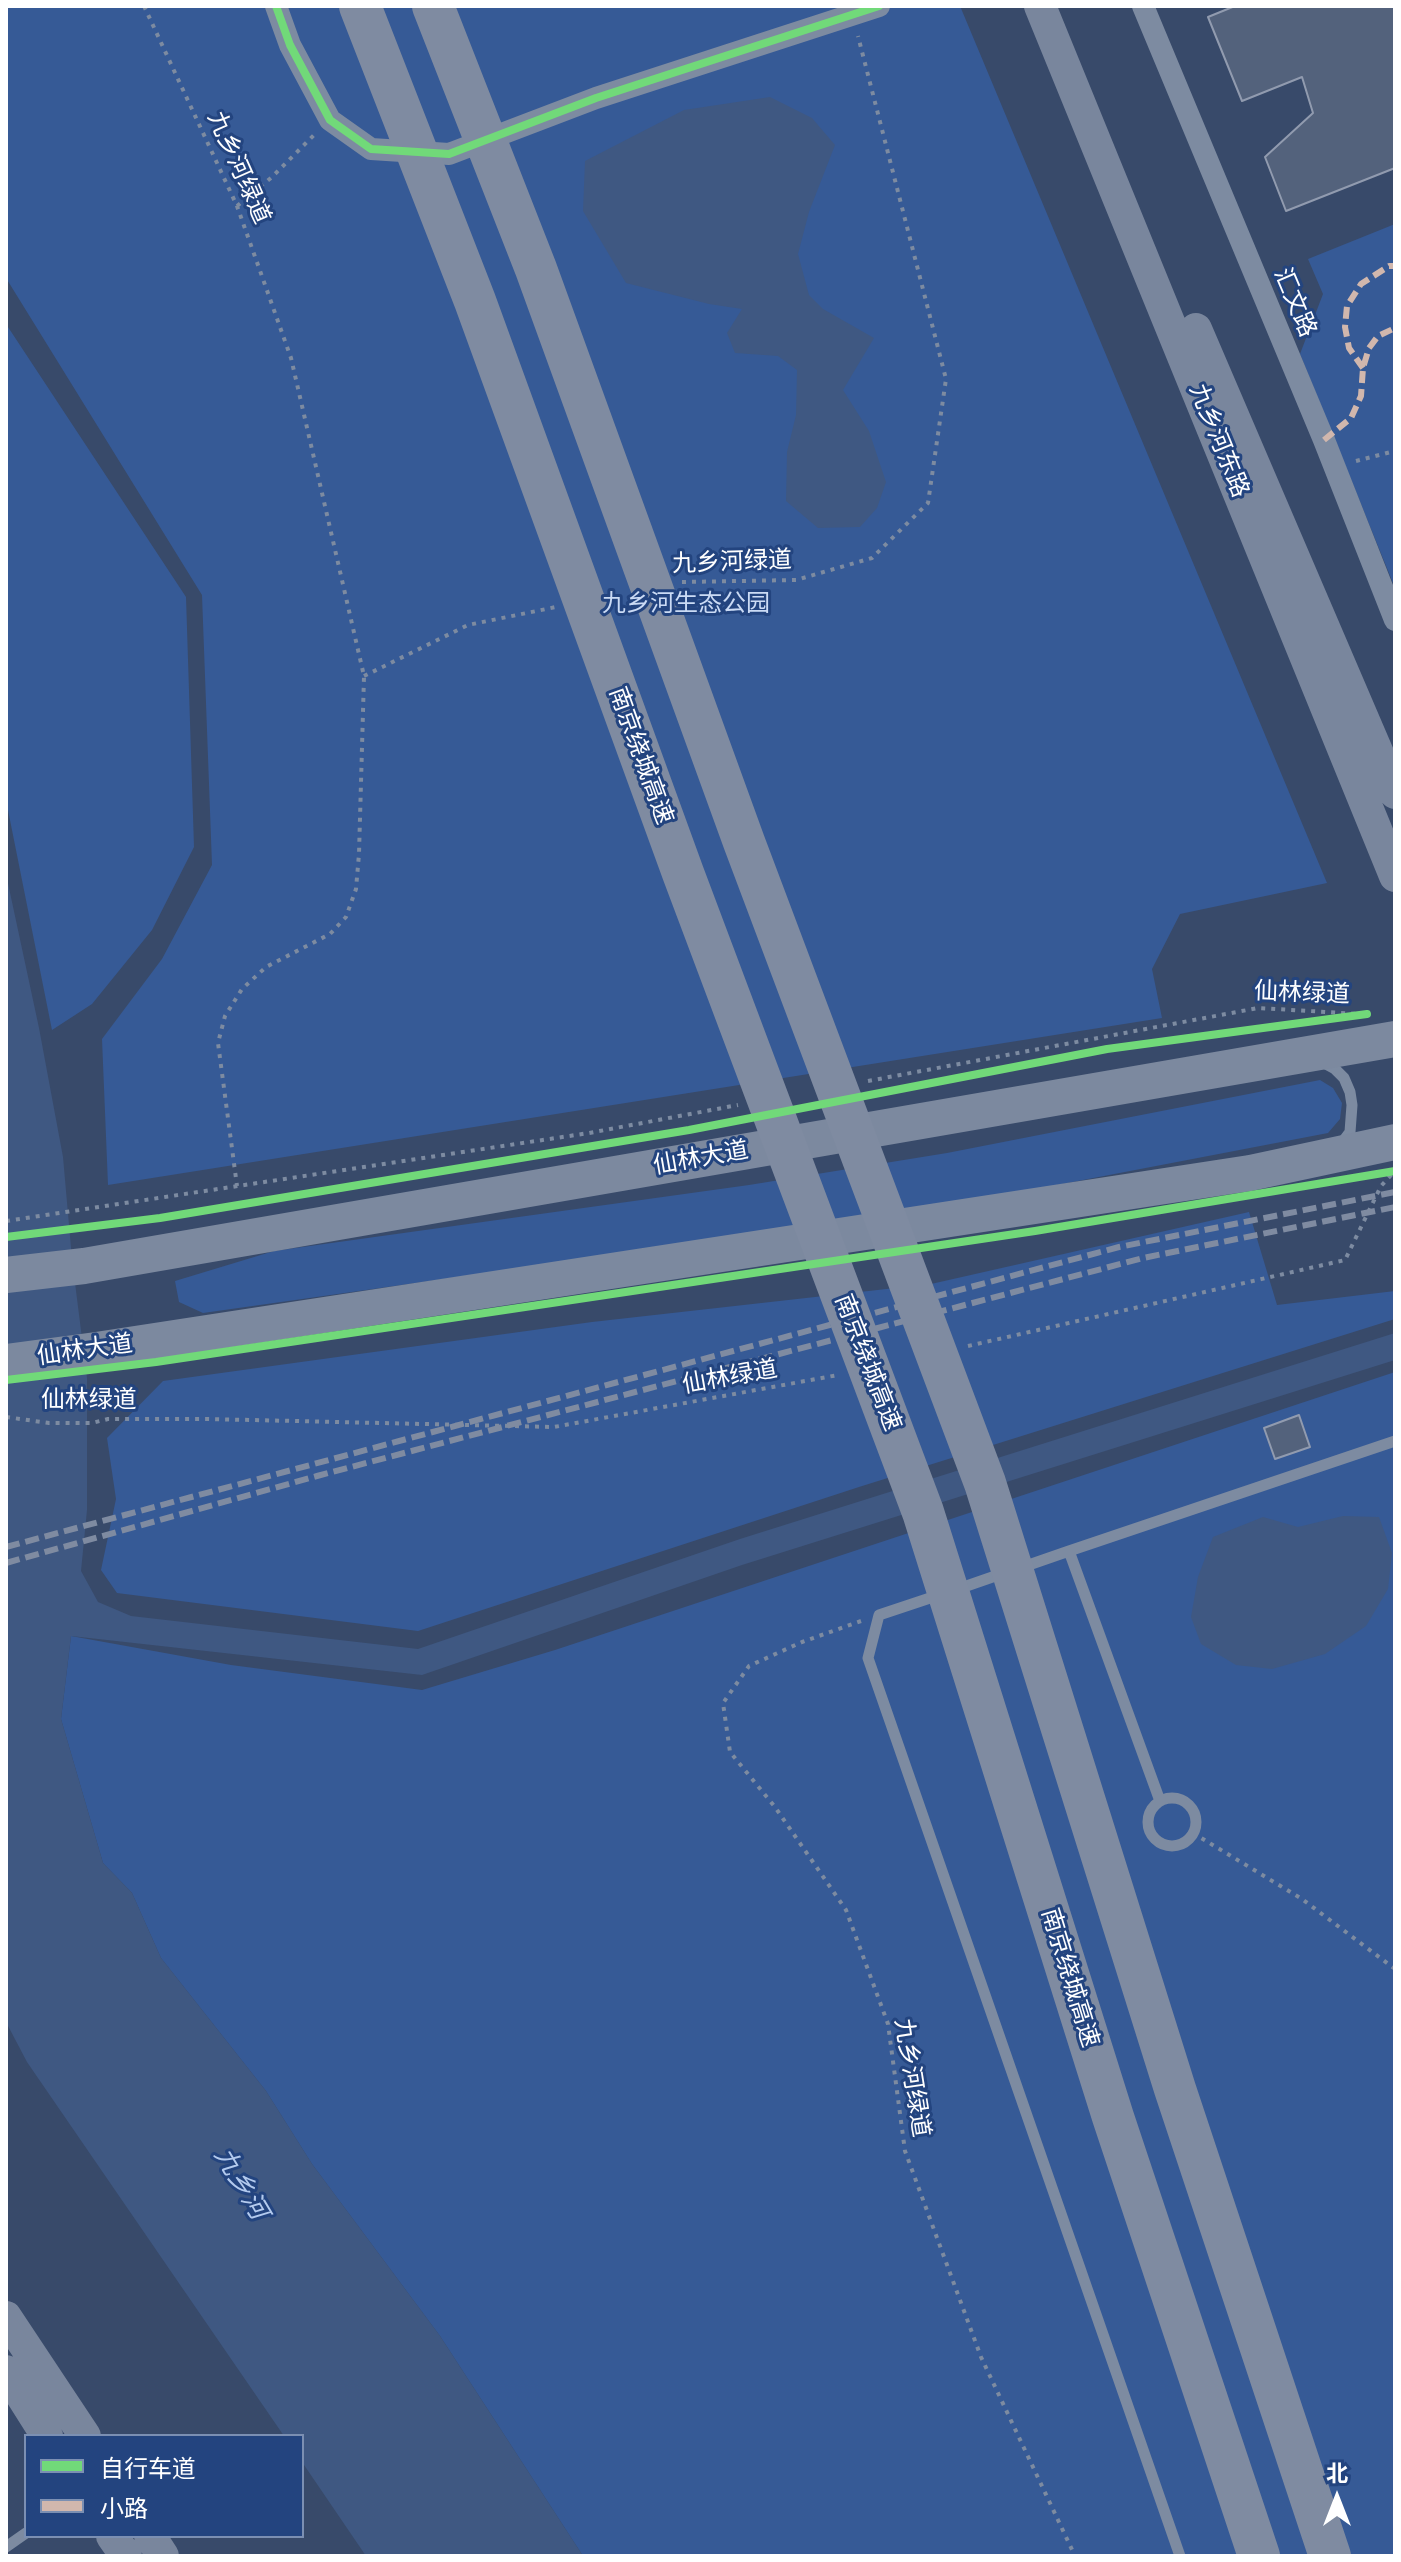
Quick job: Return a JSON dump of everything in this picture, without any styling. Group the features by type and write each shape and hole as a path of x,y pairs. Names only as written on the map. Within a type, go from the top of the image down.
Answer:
{"highway":[{"name":"南京绕城高速","path":"360,6 475,301 688,888 923,1512 1113,2117 1259,2556"},
{"path":"433,6 536,269 744,842 985,1483 1175,2089 1330,2556"}],"main road":[{"name":"九乡河东路","path":"1040,6 1395,876"},
{"name":"九乡河东路","path":"1063,6 1150,222 1395,793"},
{"name":"仙林大道","path":"6,1275 84,1266 1395,1039"},
{"name":"仙林大道","path":"6,1362 1250,1173 1329,1156 1387,1158"},
{"path":"6,2317 84,2434"},
{"path":"6,2371 46,2434"},
{"path":"113,2538 126,2556"},
{"path":"151,2538 163,2556"}],"street":[{"path":"276,6 290,45 330,120 371,149 449,154 596,98 879,6"},
{"name":"汇文路","path":"1143,6 1395,620"}],"lane":[{"path":"1303,1055 1335,1069 1344,1078 1350,1092 1350,1132 1329,1156"},
{"path":"1180,2556 868,1658 879,1615 1395,1441"},
{"path":"1069,1551 1160,1801"},
{"path":"1175,1798 1188,1805 1195,1818 1193,1833 1188,1840 1173,1846 1165,1845 1148,1829 1149,1813 1160,1801 1175,1798"},
{"path":"6,2547 24,2534"}],"path":[{"path":"237,206 272,177 330,120"},
{"path":"1334,466 1395,451"},
{"path":"364,676 468,625 570,604"},
{"path":"1320,1021 1367,1014"},
{"path":"6,1221 589,1133 740,1105"},
{"path":"959,1348 1345,1260 1381,1186 1395,1171 1387,1158"},
{"path":"1193,1833 1302,1899 1395,1969"}],"green space":[{"name":"九乡河生态公园","path":"6,6 960,6 1327,883 1180,914 1152,969 1162,1018 108,1185 102,1039 162,959 212,865 202,595 6,278"},
{"path":"1395,224 1395,588 1300,354 1323,294 1308,259"},
{"path":"6,324 186,597 194,847 152,930 92,1004 52,1030 6,800"},
{"path":"1320,1080 1333,1088 1342,1103 1340,1119 1328,1133 958,1204 203,1313 179,1302 175,1281 274,1251 749,1185 947,1153"},
{"path":"1249,1212 1277,1305 1395,1291 1395,1319 859,1487 418,1631 117,1593 101,1570 116,1499 107,1438 163,1381 592,1322 931,1284"},
{"path":"1395,1372 1395,2556 583,2556 440,2336 312,2164 266,2091 161,1958 132,1893 103,1863 61,1719 71,1636 231,1665 422,1690 555,1650"}],"water":[{"path":"770,97 812,118 835,145 809,212 798,254 809,295 823,309 874,338 843,390 869,431 886,482 877,508 860,527 818,528 786,501 787,452 796,415 797,370 778,356 735,353 727,333 742,309 626,283 583,211 585,161 684,110"},
{"name":"九乡河","path":"6,874 63,1157 87,1378 87,1510 81,1571 98,1602 131,1616 418,1649 740,1539 1395,1333 1395,1360 742,1565 422,1675 71,1636 61,1719 103,1863 132,1893 161,1958 266,2091 312,2164 440,2336 583,2556 366,2556 304,2465 304,2434 283,2434 27,2062 6,2022"},
{"path":"1343,1516 1379,1517 1392,1553 1388,1589 1366,1626 1325,1654 1272,1669 1236,1665 1201,1644 1191,1617 1198,1577 1213,1537 1263,1517 1298,1527"}],"building":[{"path":"1235,6 1395,6 1395,168 1286,211 1265,157 1313,113 1302,77 1242,101 1208,17"},
{"path":"1299,1415 1310,1447 1275,1459 1264,1428"}],"railway":[{"path":"6,1547 1119,1247 1395,1192"},
{"path":"6,1563 317,1476 1143,1258 1395,1207"}],"marked path":[{"path":"1363,368 1349,348 1345,327 1347,306 1361,284 1389,266 1395,266"},
{"path":"1324,440 1351,418 1361,396 1363,368 1369,348 1378,336 1395,328"}],"cycle path":[{"path":"276,6 290,45 330,120 371,149 449,154 596,98 879,6"},
{"name":"仙林绿道","path":"6,1237 160,1218 689,1130 1107,1049 1367,1014"},
{"name":"仙林绿道","path":"6,1380 156,1362 1035,1231 1395,1171"}]}
